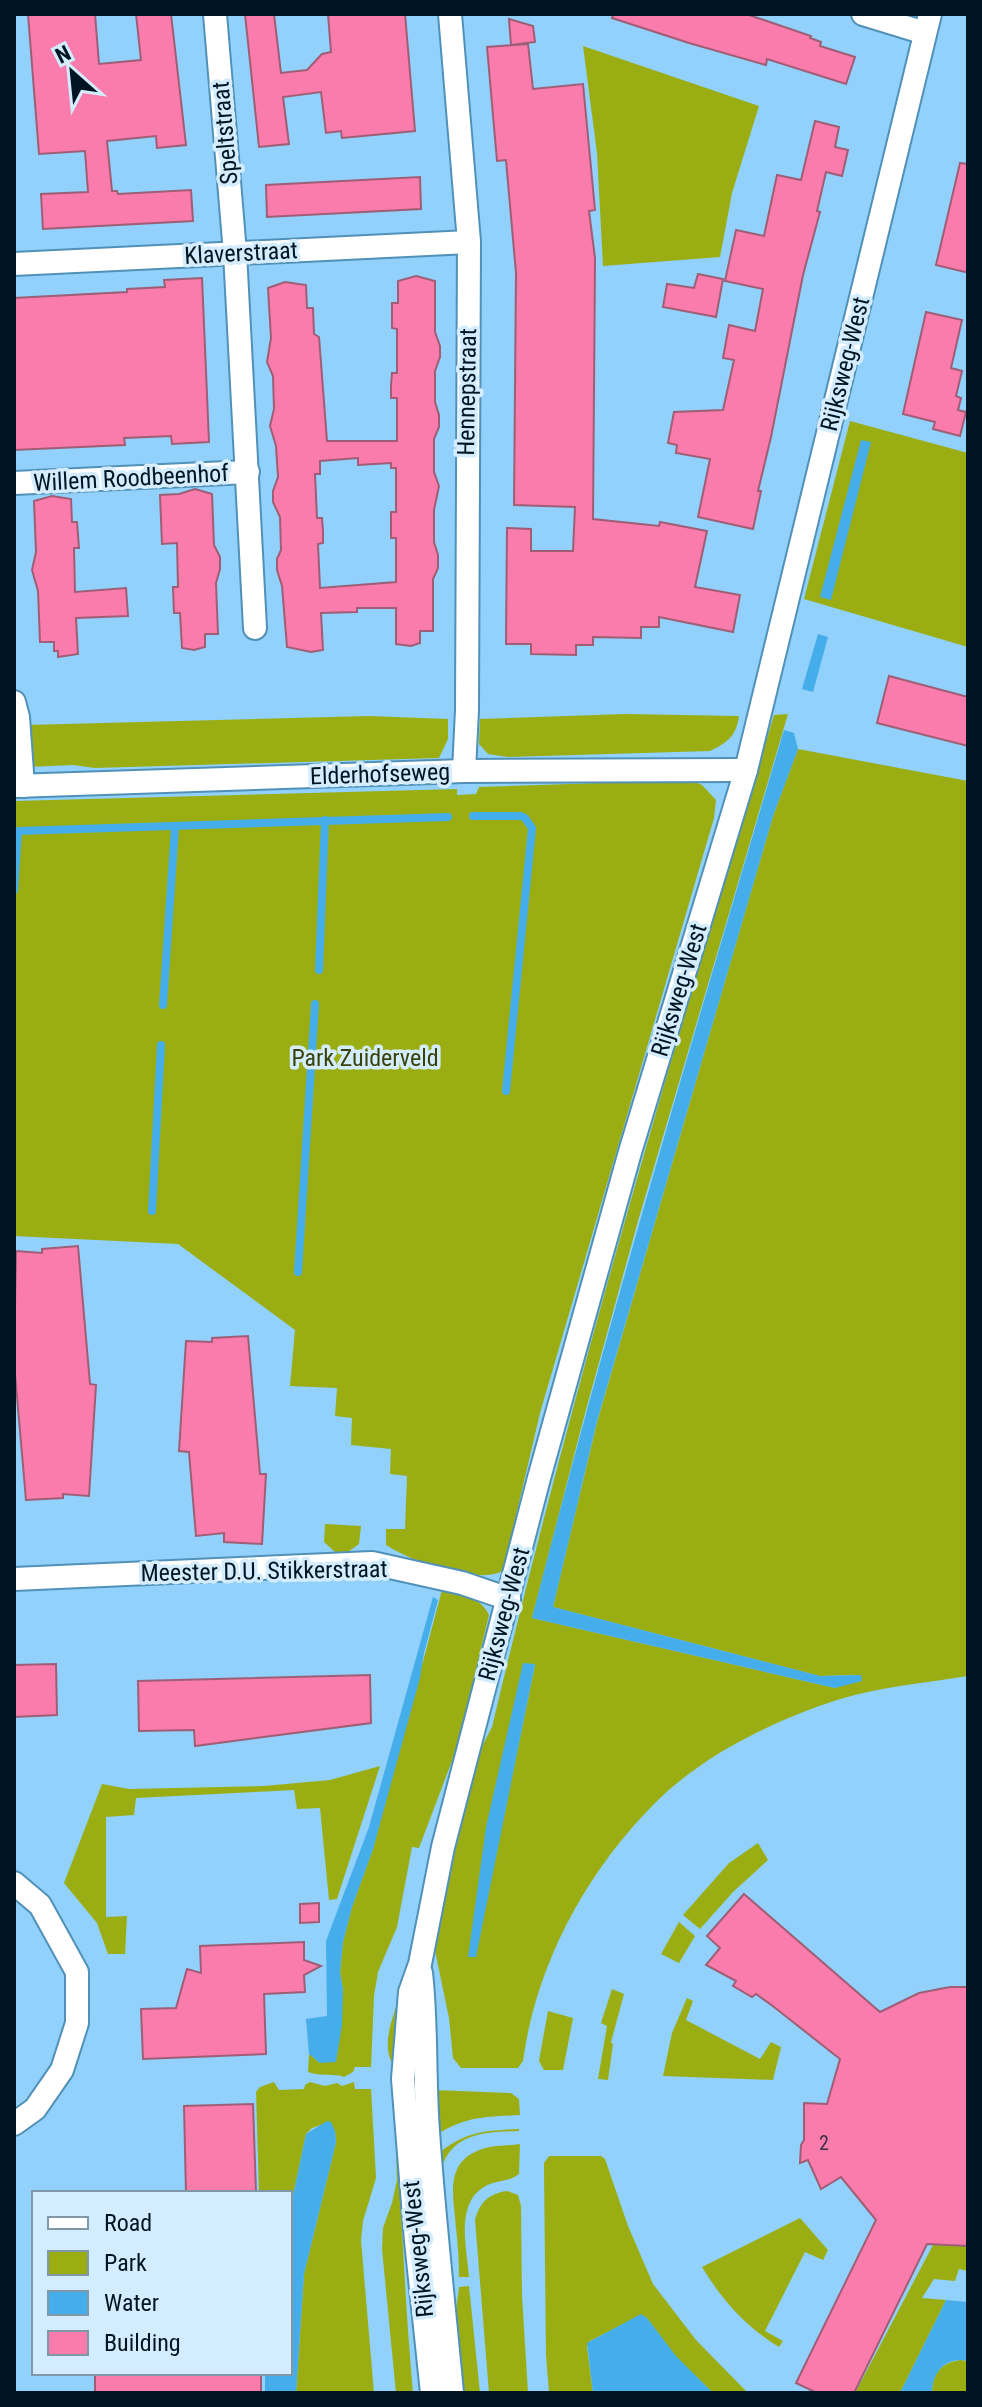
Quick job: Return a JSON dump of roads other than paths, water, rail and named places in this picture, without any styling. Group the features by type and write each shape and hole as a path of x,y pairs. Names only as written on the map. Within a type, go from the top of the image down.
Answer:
{"street":[{"name":"Speltstraat","path":"215,14 235,253"},
{"name":"Hennepstraat","path":"450,14 469,242 467,710 464,771"},
{"path":"863,14 927,24"},
{"name":"Rijksweg-West","path":"432,2393 403,2079 410,1992 420,1964 443,1847 539,1478 630,1152 746,770 927,24"},
{"name":"Klaverstraat","path":"14,264 469,242"},
{"name":"Willem Roodbeenhof","path":"235,253 255,628"},
{"name":"Willem Roodbeenhof","path":"14,483 248,472"},
{"path":"14,702 18,717 18,786"},
{"name":"Elderhofseweg","path":"18,786 464,771 746,770"},
{"name":"Meester D.U. Stikkerstraat","path":"14,1579 372,1563 462,1583 509,1599"},
{"path":"14,1883 40,1905 77,1972 77,2023 62,2070 35,2109 14,2124"},
{"name":"Rijksweg-West","path":"420,1964 426,2013 425,2080 429,2154 452,2393"}],"water":[{"path":"861,440 871,442 831,600 820,597"},
{"path":"818,634 828,637 813,692 802,689"},
{"path":"784,730 794,733 798,749 773,816 597,1421 553,1607 820,1676 861,1675 862,1681 835,1688 532,1618 622,1284"},
{"path":"433,1597 438,1600 420,1678 373,1849 343,1942 340,1972 342,2025 336,2062 320,2063 309,2054 306,2019 327,2016 326,1941 369,1827"},
{"path":"523,1663 535,1664 476,1957 468,1957 486,1827"},
{"path":"327,2121 331,2122 336,2142 304,2274 296,2393 265,2393 265,2375 292,2375 292,2200 306,2134"},
{"path":"946,2300 968,2302 968,2361 953,2361 942,2367 935,2378 932,2393 900,2393"},
{"path":"641,2314 676,2356 713,2393 593,2393 587,2343"}],"waterway":[{"path":"473,816 521,816 532,828 506,1091"},
{"path":"14,890 18,831 448,817"},
{"path":"319,970 325,820"},
{"path":"163,1005 175,827"},
{"path":"298,1272 315,1004"},
{"path":"152,1211 161,1045"}],"park label":[{"name":"Park Zuiderveld","path":"365,1058"}]}
